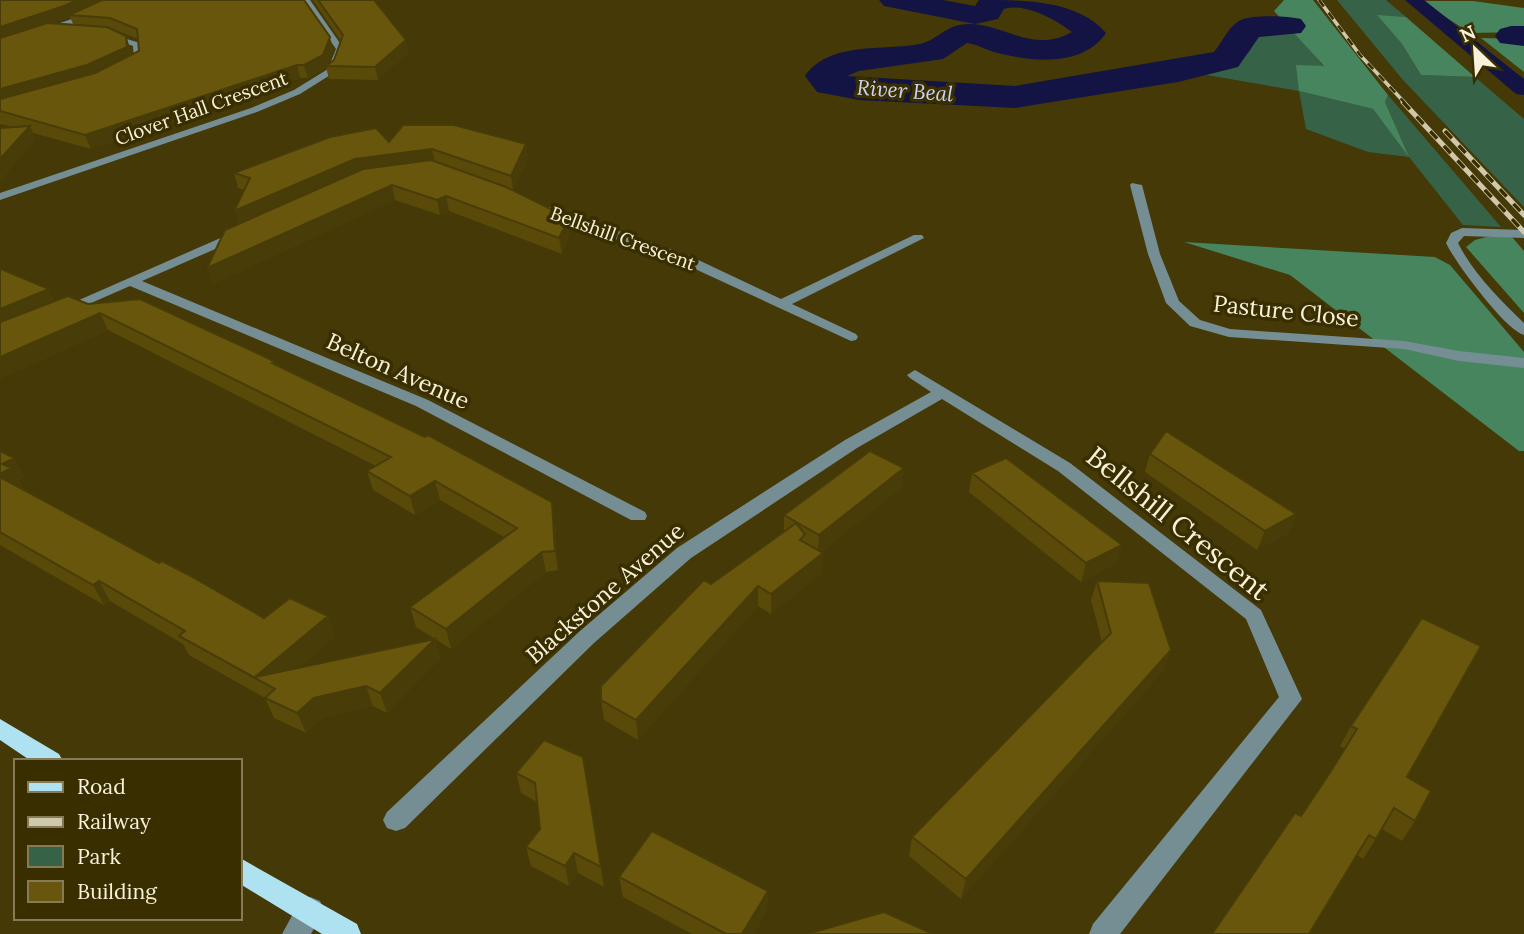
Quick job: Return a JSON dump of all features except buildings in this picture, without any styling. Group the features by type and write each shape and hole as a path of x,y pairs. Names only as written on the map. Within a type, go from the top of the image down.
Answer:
{"main road":[{"path":"0,728 48,759"},
{"path":"242,871 347,934"}],"street":[{"path":"0,47 121,0"},
{"name":"Clover Hall Crescent","path":"0,197 254,110 317,81 332,70 340,49 306,0"},
{"path":"50,29 76,31"},
{"path":"101,33 114,34 137,45 138,62 117,72"},
{"name":"Pasture Close","path":"1136,184 1154,254 1173,303 1195,323 1229,333 1404,345 1459,356 1524,363"},
{"name":"Bellshill Crescent","path":"536,206 687,260 851,337"},
{"path":"48,317 254,227"},
{"path":"1524,234 1477,230 1454,236 1452,243 1458,255 1502,310 1524,331"},
{"path":"783,303 918,238"},
{"name":"Belton Avenue","path":"133,282 422,403 638,516"},
{"name":"Bellshill Crescent","path":"915,375 1064,467 1254,615 1291,699 1103,934"},
{"name":"Blackstone Avenue","path":"396,820 587,637 684,552 851,444 942,391"},
{"path":"296,934 310,910"}],"green space":[{"path":"1284,0 1313,0 1388,95 1385,102 1409,157 1373,109 1299,91 1296,65 1324,66 1274,11"},
{"path":"1337,0 1386,0 1406,17 1378,16 1402,44 1421,75 1475,77 1524,119 1524,207 1403,80"},
{"path":"1421,1 1473,1 1524,8 1524,32 1470,33"},
{"path":"1377,15 1406,17 1475,77 1421,75 1402,44"},
{"path":"1262,28 1292,28 1324,67 1299,91 1195,73 1226,66 1243,58 1254,42 1257,31"},
{"path":"1481,38 1524,39 1524,72"},
{"path":"1299,91 1373,109 1407,153 1385,102 1388,95 1501,227 1463,225 1409,157 1368,152 1306,129"},
{"path":"1486,237 1512,237 1524,251 1524,313 1466,247 1475,240"},
{"path":"1184,242 1435,257 1450,265 1524,352 1524,451 1519,451 1290,275"}],"waterway":[{"name":"River Beal","path":"894,0 975,15 987,13 992,3 1001,0"},
{"name":"River Beal","path":"1020,0 1068,15 1090,33 1074,45 1040,50 1009,46 981,36 963,34 931,52 859,60 833,69 823,76 830,84 859,89 1015,97 1178,71 1226,60 1249,28 1290,26"},
{"path":"1413,0 1524,89"},
{"name":"River Beal","path":"1511,36 1524,36"}],"railway":[{"path":"1319,0 1360,55 1405,103"},
{"path":"1403,102 1524,232"},
{"path":"1445,131 1524,215"}]}
